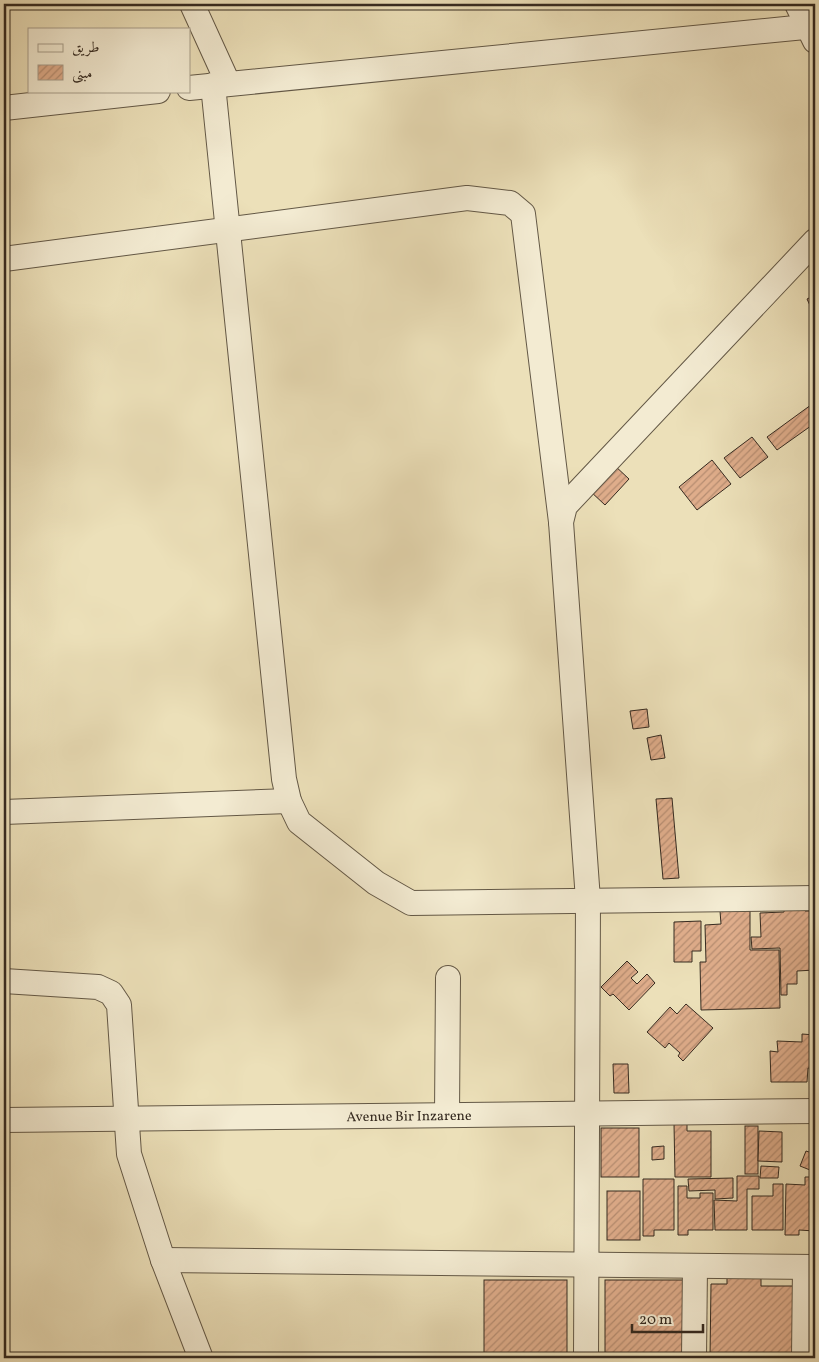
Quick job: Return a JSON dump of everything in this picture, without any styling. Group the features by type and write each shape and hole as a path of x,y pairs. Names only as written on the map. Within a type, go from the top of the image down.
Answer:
{"street":[{"path":"192,4 220,84 228,229 284,779 289,801 299,822 376,883 411,904 815,898"},
{"path":"190,88 813,32 797,4"},
{"path":"4,108 149,92"},
{"path":"4,259 467,198 510,204 523,214 561,522 588,900 586,1358"},
{"path":"561,522 565,506 815,241"},
{"path":"4,812 289,801"},
{"path":"447,1115 448,978"},
{"path":"4,981 98,987 111,993 119,1005 129,1154 163,1260 200,1356"},
{"name":"Avenue Bir Inzarene","path":"4,1120 815,1111"},
{"path":"163,1260 810,1267 804,1358"},
{"path":"694,1358 695,1266"}],"building":[{"path":"815,295 815,311 813,312 807,299"},
{"path":"815,402 815,423 777,450 767,437"},
{"path":"752,437 768,457 740,478 724,458"},
{"path":"712,460 731,484 697,510 679,487"},
{"path":"613,464 629,479 605,505 589,490"},
{"path":"647,709 649,727 633,729 630,711"},
{"path":"661,735 665,758 651,760 647,738"},
{"path":"672,798 679,878 663,879 656,799"},
{"path":"805,906 805,911 815,911 815,970 797,971 797,984 787,984 787,995 781,995 780,948 752,949 751,937 761,937 760,913 784,912 784,907"},
{"path":"720,911 750,911 750,950 779,950 780,1008 701,1010 700,962 706,962 705,925 721,924"},
{"path":"701,921 701,951 692,951 692,962 674,962 674,922"},
{"path":"627,961 638,972 631,978 637,984 647,974 655,983 629,1010 613,994 610,996 601,987"},
{"path":"686,1004 713,1028 683,1061 678,1056 680,1053 669,1043 665,1048 647,1032 670,1007 677,1014"},
{"path":"802,1034 815,1035 815,1068 808,1068 807,1082 771,1082 770,1051 778,1052 777,1041 802,1042"},
{"path":"613,1064 628,1064 629,1093 614,1093"},
{"path":"810,1077 815,1077 815,1089 810,1088"},
{"path":"687,1123 687,1131 711,1131 711,1177 675,1177 674,1124"},
{"path":"745,1126 758,1126 758,1174 745,1174"},
{"path":"601,1128 639,1128 639,1177 601,1177"},
{"path":"759,1131 782,1132 782,1162 758,1161"},
{"path":"664,1146 664,1159 652,1160 652,1147"},
{"path":"806,1151 815,1154 810,1170 800,1166"},
{"path":"761,1166 779,1167 778,1178 760,1178"},
{"path":"737,1176 759,1176 759,1189 747,1189 747,1230 715,1230 714,1200 737,1201"},
{"path":"805,1177 815,1177 815,1231 799,1230 799,1235 785,1235 786,1184 805,1185"},
{"path":"733,1178 733,1198 715,1199 715,1190 689,1191 688,1179"},
{"path":"643,1179 674,1179 674,1230 654,1230 654,1236 643,1236"},
{"path":"773,1184 783,1184 783,1230 752,1230 752,1196 773,1196"},
{"path":"678,1186 687,1186 687,1198 700,1198 700,1193 713,1193 713,1230 688,1230 688,1235 678,1235"},
{"path":"607,1191 640,1191 640,1240 607,1240"},
{"path":"727,1273 761,1273 761,1286 794,1286 794,1358 710,1358 711,1284 727,1284"},
{"path":"484,1280 567,1280 567,1358 484,1358"},
{"path":"605,1280 684,1280 684,1358 605,1358"}]}
